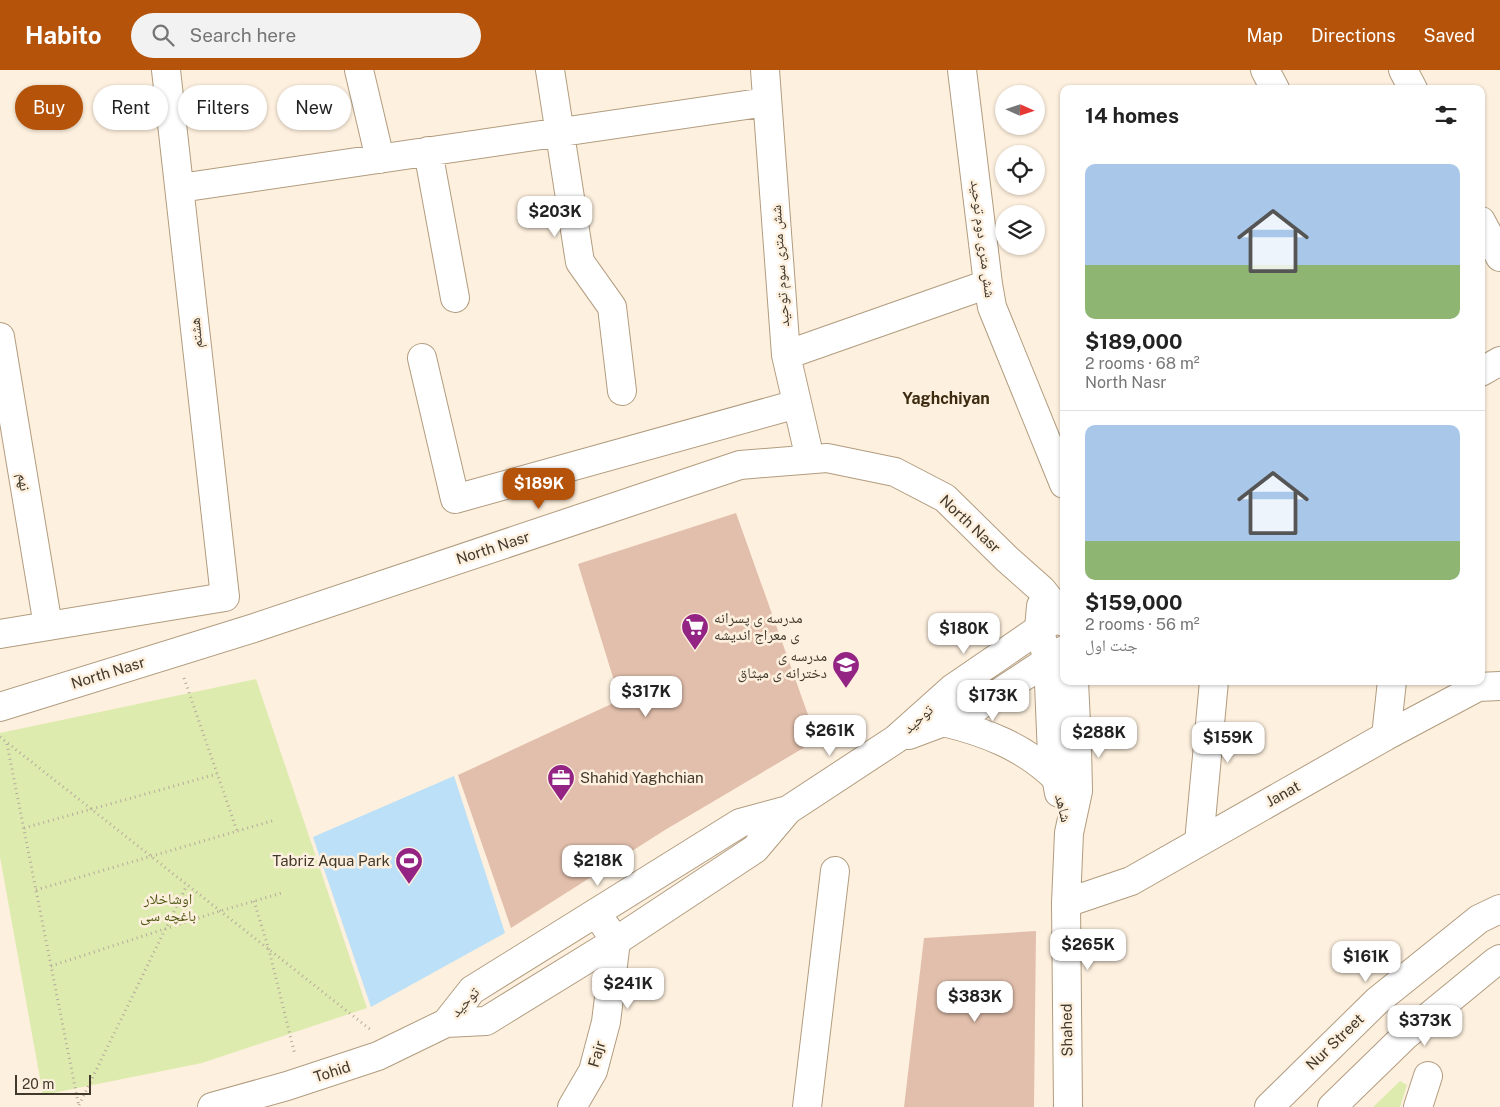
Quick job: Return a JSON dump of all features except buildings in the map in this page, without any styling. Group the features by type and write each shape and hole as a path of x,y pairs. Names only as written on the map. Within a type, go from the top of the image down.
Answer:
{"street":[{"name":"هشتم","path":"48,626 225,597 166,70"},
{"path":"359,70 380,159"},
{"path":"550,70 580,262 612,307 622,391"},
{"name":"شش متری سوم توحید","path":"765,70 786,355 810,459"},
{"name":"شش متری دوم توحید","path":"962,70 992,307 1060,474"},
{"path":"1265,70 1273,85"},
{"path":"1403,70 1411,85"},
{"path":"180,188 767,102"},
{"path":"428,151 455,298"},
{"path":"1485,228 1500,257"},
{"path":"786,355 988,284"},
{"name":"نهم","path":"0,337 48,626"},
{"path":"422,358 455,499 797,404"},
{"path":"1485,370 1500,362"},
{"name":"North Nasr","path":"0,707 254,628 740,466 810,459 827,458 895,472 945,498 1042,590 1057,620"},
{"name":"شاهد","path":"1057,620 1052,755 1060,801 1069,833"},
{"name":"توحید","path":"446,1023 486,1021 616,941 755,849 788,810 896,739 953,688 1057,620"},
{"path":"0,634 48,626"},
{"name":"توحید","path":"896,739 968,713 1056,655"},
{"name":"شاهد","path":"1069,833 1078,791 1074,685"},
{"path":"1199,842 1214,685"},
{"path":"1386,736 1392,685"},
{"name":"Janat","path":"1066,903 1130,880 1386,736 1478,688 1500,686"},
{"path":"943,722 971,728 1024,752 1042,764 1056,778"},
{"name":"توحید","path":"446,1023 472,990 740,823 788,810"},
{"name":"Shahed","path":"1068,1107 1066,903 1069,833"},
{"path":"807,1107 835,872"},
{"name":"Nur Street","path":"1269,1107 1377,1001 1479,919 1500,909"},
{"path":"596,913 616,941"},
{"name":"Fajr","path":"572,1107 593,1071 606,1022 616,941"},
{"path":"1332,1107 1405,1036 1500,959"},
{"name":"Tohid","path":"212,1107 301,1082 378,1056 446,1023"},
{"path":"1418,1107 1428,1076"}],"path":[{"path":"175,652 238,831"},
{"path":"0,738 394,1048"},
{"path":"7,743 79,1106"},
{"path":"24,828 218,774"},
{"path":"36,890 275,820"},
{"path":"79,1106 187,885"},
{"path":"51,966 220,911 282,893"},
{"path":"254,901 269,950 301,1082"}],"green space":[{"name":"اوشاخلار باغچه سی","path":"256,679 367,1008 202,1063 43,1095 0,857 0,733"},
{"path":"1400,1081 1407,1085 1400,1107 1373,1107"}],"water":[{"name":"Tabriz Aqua Park","path":"454,776 505,933 371,1007 313,837"}],"place":[{"name":"مدرسه ی پسرانه ی معراج اندیشه","path":"695,651"},
{"name":"مدرسه ی دخترانه ی میثاق","path":"846,689"},
{"name":"Shahid Yaghchian","path":"561,802"},
{"name":"Tabriz Aqua Park","path":"409,885"}],"district":[{"name":"Yaghchiyan","path":"946,398"}]}
